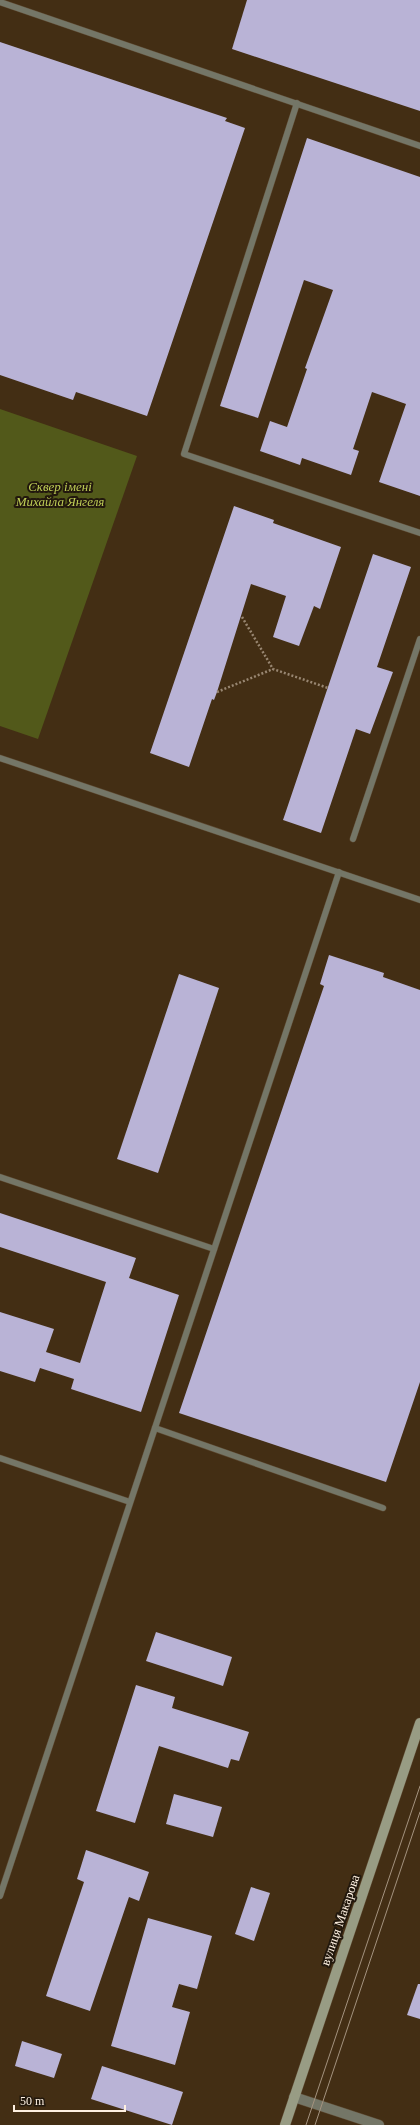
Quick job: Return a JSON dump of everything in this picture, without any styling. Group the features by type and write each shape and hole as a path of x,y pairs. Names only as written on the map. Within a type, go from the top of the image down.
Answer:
{"main road":[{"name":"вулиця Макарова","path":"285,2125 420,1723"}],"street":[{"path":"294,2097 379,2125"}],"lane":[{"path":"0,2 420,146"},
{"path":"297,103 184,454 420,533"},
{"path":"353,840 420,639"},
{"path":"0,758 420,900"},
{"path":"0,1896 339,872"},
{"path":"0,1177 214,1249"},
{"path":"155,1428 383,1508"},
{"path":"0,1458 130,1502"}],"path":[{"path":"242,618 273,669 328,688"},
{"path":"217,692 273,669"}],"green space":[{"name":"Сквер імені Михайла Янгеля","path":"0,409 137,456 38,739 0,726"}],"building":[{"path":"247,0 420,0 420,111 232,49"},
{"path":"0,42 227,118 225,121 245,128 147,416 76,392 73,400 0,375"},
{"path":"307,138 420,177 420,496 379,482 406,404 372,392 353,449 359,451 351,475 302,458 300,465 260,451 270,421 287,427 307,369 305,368 333,290 304,280 258,418 220,406"},
{"path":"234,506 274,520 273,523 341,547 320,609 314,606 299,646 273,637 286,596 251,584 217,692 214,700 212,699 189,767 150,753"},
{"path":"373,554 411,567 377,667 393,672 370,734 356,729 321,833 283,820"},
{"path":"329,955 384,973 383,977 420,990 420,1382 386,1482 179,1413 324,986 320,984"},
{"path":"179,974 219,988 158,1173 117,1159"},
{"path":"0,1213 136,1258 129,1278 179,1295 141,1412 71,1389 74,1379 40,1368 35,1382 0,1371 0,1312 54,1329 46,1352 80,1363 106,1282 0,1247"},
{"path":"156,1632 232,1657 223,1686 146,1661"},
{"path":"136,1685 175,1697 172,1708 249,1732 239,1761 231,1759 228,1768 159,1746 135,1823 96,1811"},
{"path":"174,1794 222,1807 213,1837 166,1824"},
{"path":"86,1850 149,1872 139,1901 129,1897 90,2011 46,1996 84,1882 77,1879"},
{"path":"251,1887 270,1893 254,1941 235,1934"},
{"path":"148,1918 212,1936 197,1989 179,1984 172,2007 190,2012 175,2065 111,2046"},
{"path":"418,1984 420,1984 420,2019 407,2015"},
{"path":"22,2041 62,2054 54,2078 15,2066"},
{"path":"102,2066 183,2092 172,2125 91,2099"}],"tram line":[{"path":"306,2125 420,1786"},
{"path":"315,2125 420,1812"}]}
